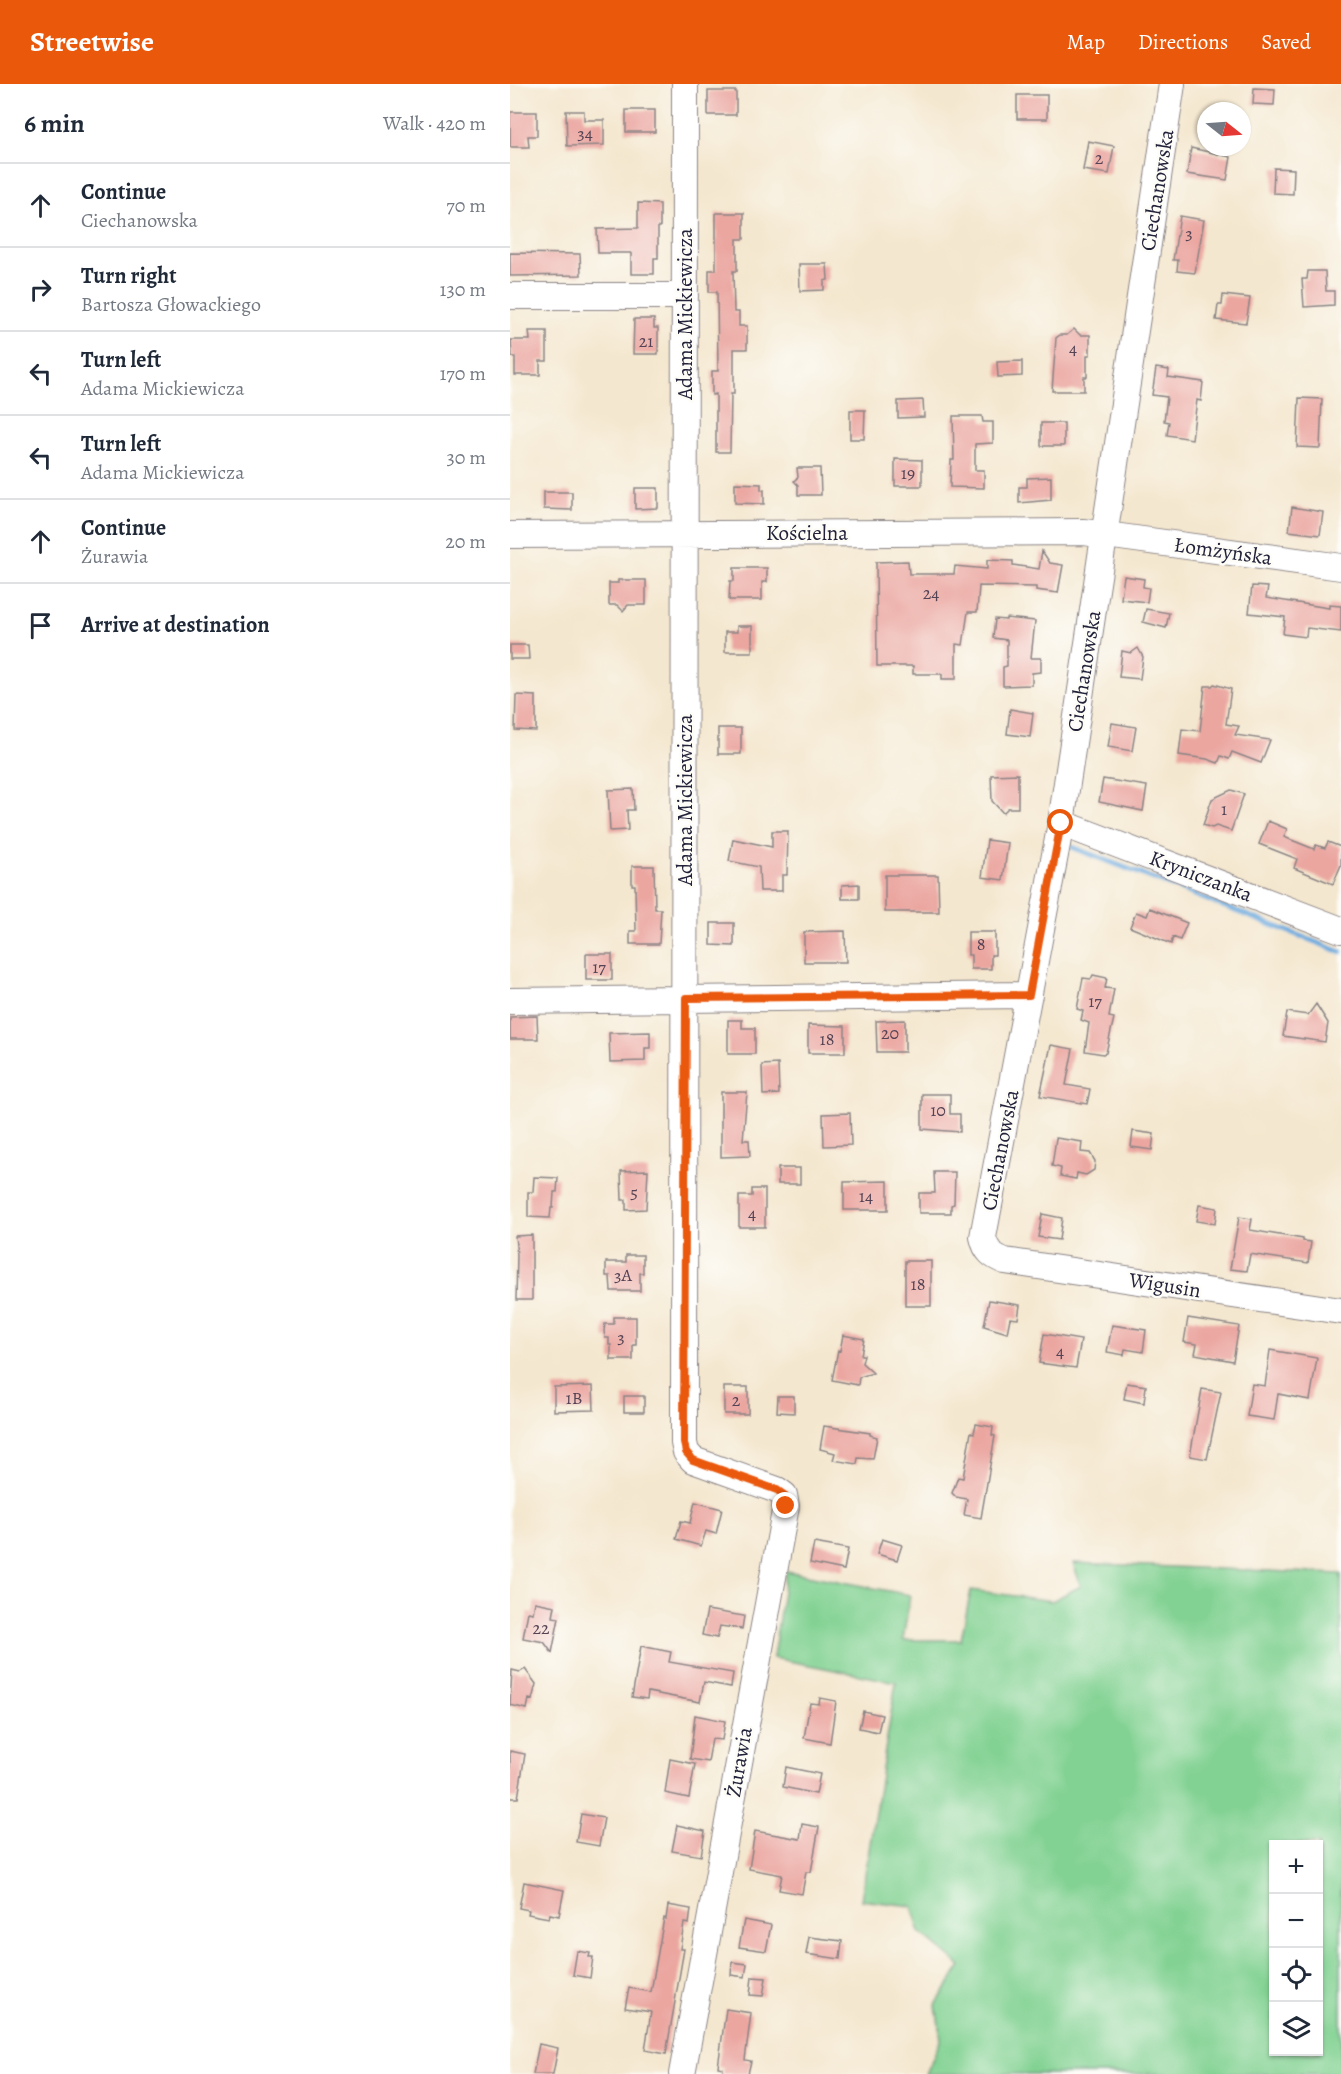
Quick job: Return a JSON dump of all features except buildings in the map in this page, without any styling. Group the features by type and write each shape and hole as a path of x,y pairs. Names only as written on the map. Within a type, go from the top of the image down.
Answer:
{"street":[{"name":"Adama Mickiewicza","path":"685,84 684,1443 686,1452 693,1460 742,1478"},
{"name":"Ciechanowska","path":"991,1254 986,1247 984,1237 1061,823 1172,84"},
{"path":"510,296 685,296"},
{"name":"Kościelna","path":"510,536 1080,532 1105,535"},
{"name":"Łomżyńska","path":"1105,535 1341,567"},
{"name":"Kryniczanka","path":"1061,823 1341,930"},
{"path":"510,1000 1029,995"},
{"name":"Wigusin","path":"991,1254 1005,1261 1341,1311"},
{"name":"Żurawia","path":"682,2074 786,1512 784,1495 777,1490 742,1478"}],"green space":[{"path":"1073,1563 1341,1574 1341,2074 926,2074 941,2039 936,2005 961,1966 920,1932 912,1906 861,1900 896,1682 773,1658 786,1571 910,1595 903,1640 961,1640 971,1590 1052,1601 1081,1586"}],"waterway":[{"path":"1072,847 1341,952"}],"route":[{"path":"786,1506 784,1495 777,1490 693,1460 686,1452 684,1443 686,998 1029,995 1061,823"}]}
